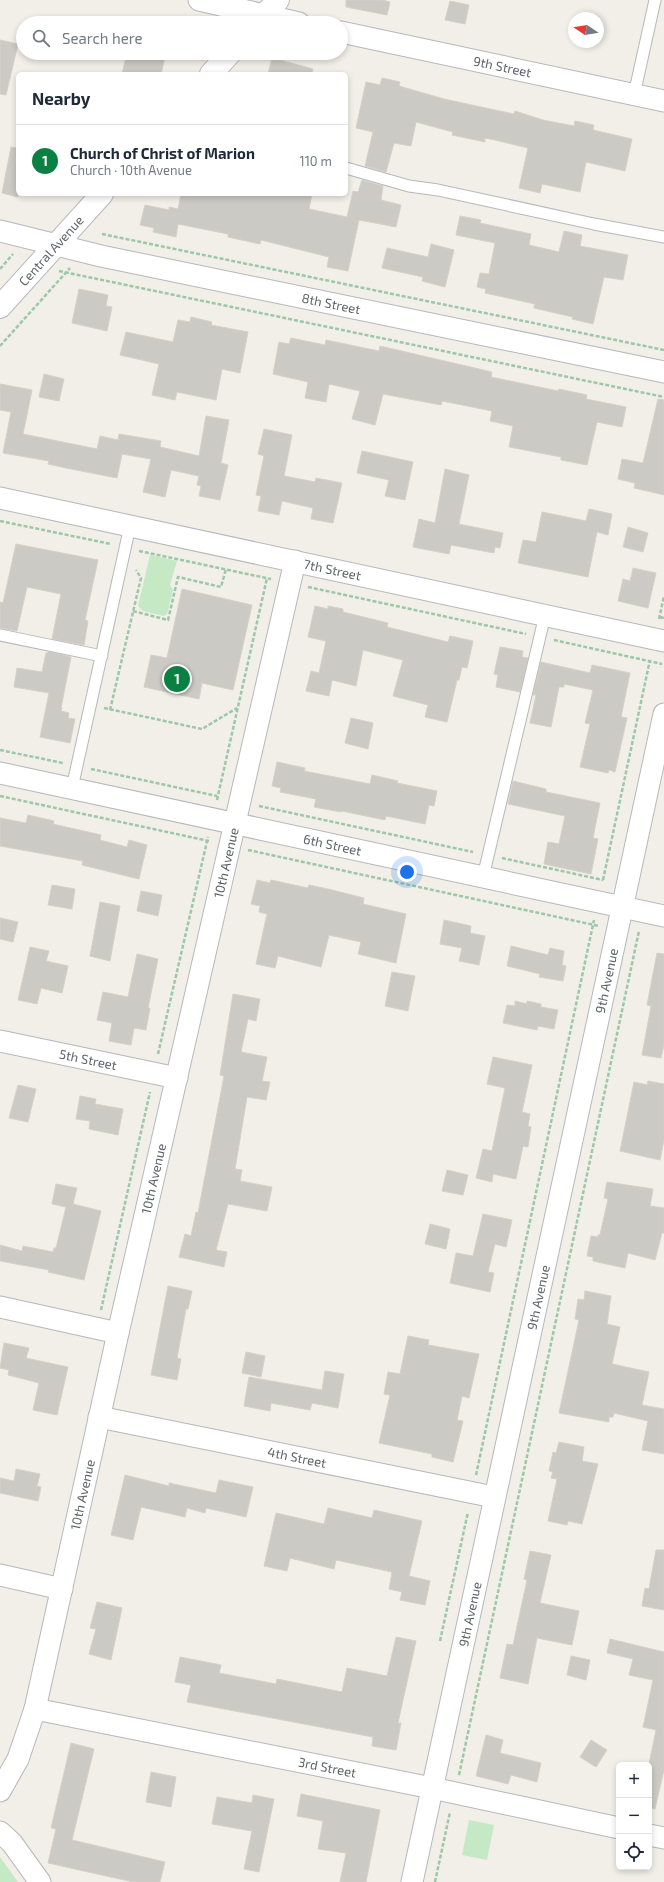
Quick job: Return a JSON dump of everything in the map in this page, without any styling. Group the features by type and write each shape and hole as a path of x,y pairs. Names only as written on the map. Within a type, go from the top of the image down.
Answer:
{"street":[{"path":"199,0 277,16"},
{"name":"9th Street","path":"348,34 664,101"},
{"path":"213,72 224,60"},
{"name":"Central Avenue","path":"0,307 100,196"},
{"name":"8th Street","path":"0,231 101,256 664,372"},
{"name":"7th Street","path":"0,498 658,640"},
{"name":"10th Avenue","path":"0,1790 18,1759 35,1709 118,1333 295,562"},
{"name":"9th Avenue","path":"412,1882 622,907 657,776 664,714"},
{"name":"6th Street","path":"0,773 664,916"},
{"name":"5th Street","path":"0,1041 177,1078"},
{"path":"0,1307 118,1333"},
{"name":"4th Street","path":"99,1417 494,1497"},
{"path":"0,1575 62,1589"},
{"name":"3rd Street","path":"35,1709 432,1788 616,1827"},
{"path":"0,1832 12,1843 40,1882"},
{"path":"652,1836 664,1838"}],"lane":[{"path":"634,95 655,0"},
{"path":"348,169 409,186 438,190 594,224 664,237"},
{"path":"72,788 130,526"},
{"path":"483,877 545,615"},
{"path":"0,635 102,656"}],"path":[{"path":"101,234 664,350"},
{"path":"0,269 17,250"},
{"path":"0,346 74,264"},
{"path":"53,270 664,396"},
{"path":"110,710 142,578 124,554"},
{"path":"134,611 168,620 178,577 221,587 226,569"},
{"path":"216,802 267,578"},
{"path":"303,586 662,664"},
{"path":"602,886 650,661 658,640 664,596"},
{"path":"660,617 664,618"},
{"path":"91,706 202,729 237,708"},
{"path":"0,750 222,798"},
{"path":"0,796 212,842"},
{"path":"253,804 603,880"},
{"path":"158,1055 209,835"},
{"path":"242,849 605,928"},
{"path":"475,1481 596,914"},
{"path":"457,1782 640,929"},
{"path":"99,1317 151,1086"},
{"path":"440,1641 468,1511"},
{"path":"435,1882 452,1806"}],"green space":[{"path":"150,555 177,561 170,585 173,590 167,614 164,616 143,611 138,606"},
{"path":"469,1820 494,1825 487,1860 462,1855"},
{"path":"0,1857 18,1882 0,1882"}],"building":[{"path":"346,0 382,0 390,2 387,15 346,7"},
{"path":"450,1 469,5 465,24 445,20"},
{"path":"0,40 16,44 16,52 6,95 0,94"},
{"path":"125,60 164,60 161,72 122,72"},
{"path":"272,60 279,60 313,69 312,72 268,72"},
{"path":"382,78 400,82 399,86 444,99 514,114 515,111 543,120 574,126 575,121 594,125 593,130 632,139 625,171 586,162 580,192 542,184 540,193 519,188 528,148 485,138 485,142 452,135 453,132 416,122 411,146 394,143 386,172 365,166 373,132 356,128 366,82 380,85"},
{"path":"11,147 16,148 16,196 18,197 2,193"},
{"path":"362,180 383,186 381,200 401,205 396,227 359,220 348,271 327,267 329,257 261,240 260,244 228,237 228,234 178,224 176,237 153,232 154,228 140,225 145,205 169,210 169,207 178,209 181,196 312,196 309,209 347,217 353,191 358,192"},
{"path":"460,216 481,220 480,223 531,234 529,245 559,252 564,231 582,235 580,246 628,255 623,280 604,277 593,324 572,319 573,317 534,308 535,304 485,293 486,289 477,287 480,273 489,274 495,243 456,235"},
{"path":"431,244 454,250 445,287 422,281 423,277 382,268 387,248 428,257"},
{"path":"79,289 108,295 106,306 112,307 107,331 72,323"},
{"path":"191,317 212,322 211,325 248,332 240,373 222,369 216,400 177,392 175,400 152,395 159,364 120,355 126,332 173,342 178,320 190,322"},
{"path":"291,338 325,345 326,340 379,351 380,346 492,372 491,377 558,391 559,389 587,395 586,399 626,407 622,427 597,422 587,465 561,460 561,457 509,447 513,426 490,421 492,411 442,401 441,405 383,394 375,425 352,419 360,391 329,384 326,402 305,398 308,382 273,374 279,342 289,344"},
{"path":"44,374 64,379 59,401 39,397"},
{"path":"0,384 32,390 23,434 97,449 100,436 118,440 119,434 161,441 160,447 199,456 206,416 229,420 221,463 228,465 220,500 199,496 201,486 197,485 199,476 171,470 165,497 143,492 151,459 122,454 117,478 48,464 49,461 3,453 11,412 0,410"},
{"path":"658,399 664,400 664,495 634,488 635,483 618,479 622,459 643,463"},
{"path":"264,429 292,435 284,476 315,482 316,478 342,483 333,523 311,519 313,508 282,501 279,515 258,511 261,496 256,495 264,456 258,454"},
{"path":"362,451 413,462 405,500 385,496 389,480 357,473"},
{"path":"445,469 469,475 459,524 503,533 500,548 495,547 494,553 451,545 449,554 413,547 419,519 435,523"},
{"path":"589,509 612,514 608,535 597,532 588,577 518,563 523,540 536,542 542,512 586,521"},
{"path":"628,527 648,533 643,552 623,547"},
{"path":"16,544 98,560 85,620 88,621 84,645 52,639 61,594 27,587 17,631 0,628 0,602 3,603"},
{"path":"633,568 656,573 648,608 618,601 623,579 630,581"},
{"path":"182,589 252,605 233,690 202,683 199,699 144,687 151,655 167,658"},
{"path":"315,606 328,609 328,606 343,609 343,612 388,623 387,627 448,642 450,636 473,641 467,668 462,667 459,680 457,680 447,722 425,717 428,705 393,696 403,660 363,650 356,686 332,680 329,696 306,691 311,671 319,673 326,641 308,637"},
{"path":"500,647 523,651 522,657 528,658 520,692 496,687 498,675 494,674"},
{"path":"50,652 71,657 61,708 61,711 69,713 68,718 75,719 70,743 40,737 49,693 14,687 17,668 42,672 46,653"},
{"path":"541,662 590,673 592,665 630,673 621,717 627,718 615,772 609,770 608,773 580,767 590,724 585,723 593,690 564,684 564,687 559,687 551,727 530,723 536,695 533,695"},
{"path":"351,718 373,723 368,749 345,743"},
{"path":"277,762 305,768 304,771 370,784 372,775 398,781 397,783 437,791 434,806 429,805 425,824 386,816 385,820 314,807 316,799 280,792 281,788 272,786"},
{"path":"513,781 546,789 546,792 600,803 593,838 598,839 591,874 544,864 548,842 559,844 565,816 508,804"},
{"path":"28,815 54,821 53,824 101,835 100,840 127,847 129,840 147,845 139,879 82,865 83,861 0,846 0,818 26,823"},
{"path":"257,880 270,883 271,880 308,888 309,885 328,889 364,898 363,904 406,914 396,963 358,954 361,942 329,935 321,967 278,956 275,968 256,964 267,914 259,912 260,906 251,904"},
{"path":"52,885 75,889 72,909 48,905"},
{"path":"141,891 162,895 158,916 137,911"},
{"path":"100,902 120,906 110,961 90,956"},
{"path":"0,918 18,922 13,942 0,939"},
{"path":"444,920 471,926 470,933 485,936 479,965 459,961 462,948 440,944"},
{"path":"511,946 548,955 550,948 564,951 562,965 566,966 563,981 539,977 540,974 507,966"},
{"path":"30,947 49,951 46,961 68,966 62,993 41,988 37,1004 18,1000"},
{"path":"657,953 664,954 664,1045 661,1058 642,1055 651,1006 647,1005"},
{"path":"137,954 158,959 148,1008 150,1008 146,1030 134,1028 131,1045 109,1041 112,1023 97,1020 103,992 128,997"},
{"path":"392,972 415,976 408,1011 385,1006"},
{"path":"233,994 260,999 256,1021 248,1019 241,1052 267,1057 262,1081 270,1082 266,1100 247,1097 235,1169 242,1170 240,1181 272,1187 267,1211 228,1204 216,1250 227,1252 224,1267 179,1257 185,1234 191,1236 196,1212 198,1213 224,1076 220,1075"},
{"path":"515,1001 527,1004 527,1001 541,1004 541,1007 558,1010 554,1029 538,1026 537,1030 503,1023 507,1005 515,1006"},
{"path":"493,1057 532,1065 522,1112 530,1114 528,1126 531,1127 528,1147 523,1146 516,1179 493,1174 492,1182 476,1178 483,1149 492,1151 505,1088 487,1084"},
{"path":"648,1081 664,1084 664,1140 660,1160 620,1151 634,1082 647,1085"},
{"path":"18,1085 36,1089 28,1122 9,1118"},
{"path":"80,1096 96,1099 95,1104 123,1109 118,1135 89,1129 90,1121 76,1119"},
{"path":"447,1170 468,1175 463,1195 442,1191"},
{"path":"607,1182 653,1189 650,1206 664,1208 664,1233 662,1233 655,1260 628,1253 625,1268 593,1261 593,1257 587,1256 591,1236 598,1237 598,1235 600,1235 608,1199 604,1198"},
{"path":"56,1184 77,1188 73,1204 101,1211 84,1280 48,1272 49,1270 0,1261 0,1245 22,1251 23,1246 53,1252 54,1248 56,1248 66,1207 52,1204"},
{"path":"483,1214 512,1220 506,1247 495,1244 488,1272 494,1273 490,1292 450,1283 456,1253 473,1256"},
{"path":"430,1224 450,1229 446,1249 425,1244"},
{"path":"168,1286 192,1291 188,1309 186,1309 177,1358 181,1359 177,1380 151,1375"},
{"path":"585,1291 611,1296 607,1324 620,1327 612,1364 649,1372 642,1405 664,1409 664,1454 642,1450 648,1421 614,1413 613,1417 609,1417 609,1422 559,1413 579,1320 575,1319 578,1299 584,1300"},
{"path":"408,1336 429,1340 428,1345 479,1354 469,1398 462,1396 457,1420 463,1421 453,1462 432,1457 432,1454 379,1443 390,1395 384,1394 388,1372 400,1374"},
{"path":"4,1343 29,1348 26,1358 68,1367 57,1415 33,1410 39,1383 8,1375 9,1370 0,1368"},
{"path":"246,1352 265,1356 261,1377 242,1373"},
{"path":"325,1371 344,1374 338,1408 312,1403 310,1410 271,1403 270,1411 244,1406 249,1377 322,1390"},
{"path":"559,1442 584,1447 582,1461 598,1464 582,1524 568,1521 567,1525 548,1521 557,1479 551,1478 553,1472 549,1471 553,1452 556,1453"},
{"path":"16,1469 40,1474 37,1486 41,1487 38,1501 0,1493 0,1478 14,1481"},
{"path":"125,1475 169,1486 169,1483 216,1493 219,1480 253,1487 246,1517 206,1508 205,1513 187,1508 185,1517 141,1507 133,1540 111,1535"},
{"path":"328,1508 372,1518 374,1510 422,1521 409,1576 430,1581 425,1605 400,1600 402,1592 389,1589 392,1572 336,1560 334,1569 290,1558 287,1571 264,1566 276,1513 324,1524"},
{"path":"656,1550 664,1550 664,1610 642,1606 645,1588 649,1589"},
{"path":"530,1551 551,1555 540,1603 579,1611 572,1645 537,1638 528,1684 500,1678 507,1644 513,1645 527,1580 524,1579"},
{"path":"97,1602 122,1608 111,1660 89,1654 96,1629 90,1628"},
{"path":"396,1637 416,1641 398,1723 401,1723 396,1750 372,1746 373,1737 187,1702 191,1685 175,1682 180,1657 221,1665 219,1673 276,1684 277,1679 342,1692 347,1668 387,1676"},
{"path":"610,1639 664,1652 664,1770 655,1809 652,1808 652,1762 649,1762 656,1730 643,1727 653,1680 629,1675 633,1659 607,1653"},
{"path":"571,1656 590,1660 586,1680 567,1675"},
{"path":"486,1735 503,1740 500,1753 541,1763 537,1782 511,1775 508,1784 476,1776"},
{"path":"591,1740 607,1750 596,1767 580,1757"},
{"path":"71,1743 94,1749 72,1840 165,1862 160,1882 133,1882 48,1863 56,1829 51,1828"},
{"path":"151,1772 176,1777 171,1807 146,1802"},
{"path":"301,1794 380,1810 366,1882 340,1882 346,1853 318,1849 323,1821 297,1816"},
{"path":"253,1795 274,1799 259,1872 244,1869 252,1831 212,1824 217,1797 252,1803"}],"place":[{"name":"Church of Christ of Marion","path":"177,679"}]}
